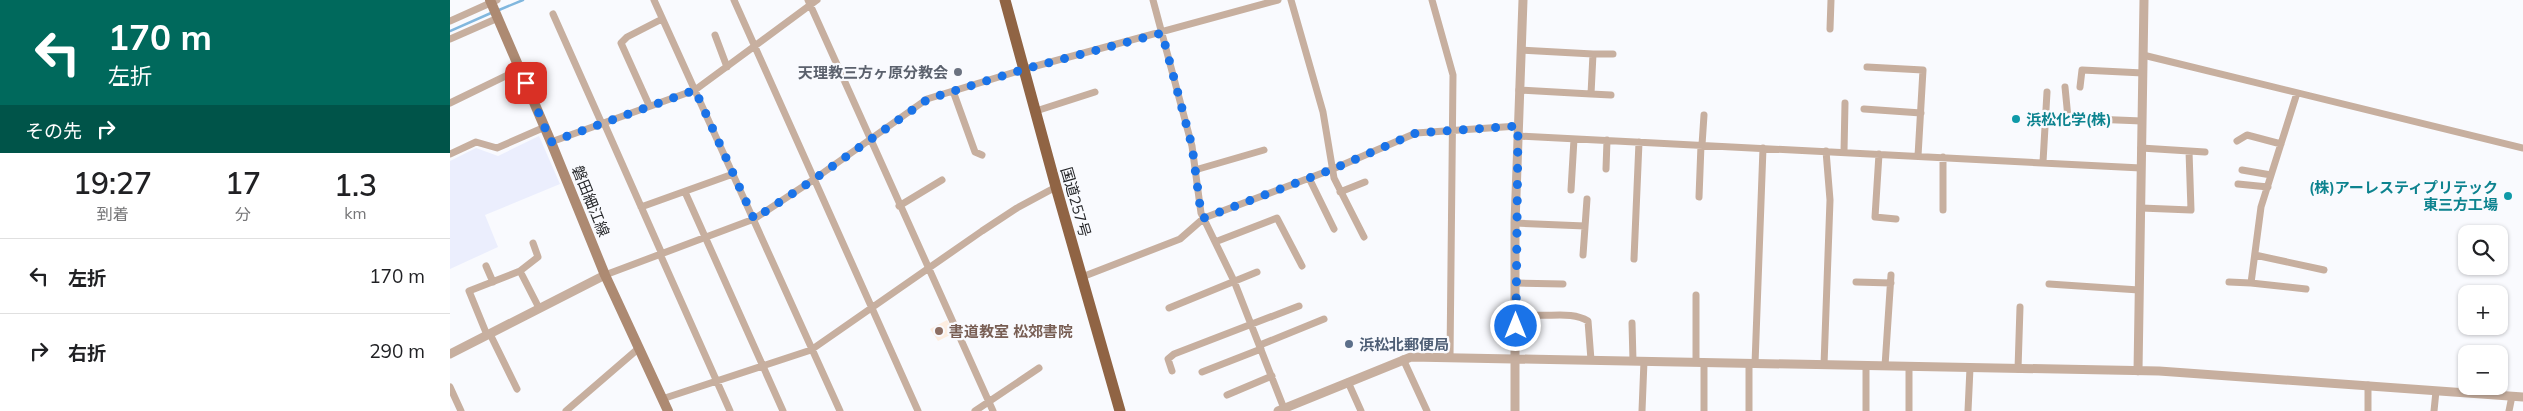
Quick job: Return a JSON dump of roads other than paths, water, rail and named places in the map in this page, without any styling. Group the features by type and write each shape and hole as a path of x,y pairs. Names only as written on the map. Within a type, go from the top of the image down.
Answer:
{"highway":[{"name":"国道257号","path":"1005,0 1120,411"}],"main road":[{"name":"磐田細江線","path":"493,1 498,18 605,275 668,411"}],"street":[{"path":"654,0 840,411"},
{"path":"734,0 753,47 873,308 918,411"},
{"path":"1153,0 1192,146 1201,213 1234,281 1261,347 1283,410 1403,359 1450,358 2216,373 2523,397"},
{"path":"450,354 605,275 754,219 870,141 928,99 1025,69 1278,0"},
{"path":"1291,0 1323,112 1333,169 1340,192 1364,237"},
{"path":"1432,0 1452,74 1450,358"},
{"path":"1515,411 1515,223 1522,0"},
{"path":"1830,29 1831,0"},
{"path":"2138,371 2144,0"},
{"path":"450,21 493,1"},
{"path":"551,142 649,105 695,90 812,2 870,141 994,411"},
{"path":"553,14 641,207 730,411"},
{"path":"450,39 498,18"},
{"path":"649,105 621,43 627,37 662,19"},
{"path":"716,35 727,67"},
{"path":"1520,50 1613,54"},
{"path":"1591,94 1593,54"},
{"path":"2143,55 2523,148"},
{"path":"1867,67 1923,70 1918,156"},
{"path":"450,103 520,69"},
{"path":"2080,87 2082,70 2142,73"},
{"path":"2065,87 2068,118 2142,121"},
{"path":"1519,90 1611,95"},
{"path":"953,91 975,152 982,155"},
{"path":"1036,111 1095,92"},
{"path":"2043,162 2047,92"},
{"path":"2251,283 2262,207 2297,93"},
{"path":"1844,152 1845,103"},
{"path":"1864,109 1921,113"},
{"path":"1699,197 1704,114"},
{"path":"450,154 476,142 497,148 544,127"},
{"path":"1082,277 1180,239 1204,218 1333,169 1416,133 1452,130 1518,131 1574,138 1639,142 2141,168"},
{"path":"2236,141 2247,135 2281,144"},
{"path":"1571,190 1574,138"},
{"path":"1606,169 1607,140"},
{"path":"1634,259 1639,142"},
{"path":"1749,411 1763,148"},
{"path":"2141,148 2206,152"},
{"path":"1195,170 1264,150"},
{"path":"1824,365 1829,216 1826,151"},
{"path":"2141,208 2191,210 2190,151"},
{"path":"1878,154 1875,218 1896,219"},
{"path":"1942,210 1943,157"},
{"path":"2242,170 2271,175"},
{"path":"641,207 734,174"},
{"path":"1309,178 1334,229"},
{"path":"899,206 942,180"},
{"path":"1340,192 1365,182"},
{"path":"2238,184 2268,188"},
{"path":"662,399 811,350 1017,208 1056,187"},
{"path":"685,192 783,411"},
{"path":"1583,255 1587,199"},
{"path":"1215,242 1277,218 1302,266"},
{"path":"1515,223 1585,226"},
{"path":"517,389 488,334 469,291 520,271 538,257 533,243"},
{"path":"2255,255 2324,270"},
{"path":"486,266 493,282"},
{"path":"520,271 539,308"},
{"path":"1169,308 1257,272"},
{"path":"1856,282 1891,279 1885,366"},
{"path":"2229,282 2306,289"},
{"path":"1516,283 1563,284"},
{"path":"2049,284 2139,290"},
{"path":"1696,295 1704,411"},
{"path":"1172,371 1168,359 1170,356 1299,306"},
{"path":"2018,369 2020,307"},
{"path":"1516,310 1525,315 1577,316 1586,319 1590,323 1591,360"},
{"path":"1202,372 1324,319"},
{"path":"1632,323 1633,361"},
{"path":"566,411 639,348"},
{"path":"1403,359 1427,411"},
{"path":"1642,411 1644,361"},
{"path":"1866,366 1866,411"},
{"path":"1909,366 1909,411"},
{"path":"975,411 1039,368"},
{"path":"1968,411 1970,368"},
{"path":"1227,394 1272,376"},
{"path":"1348,382 1360,411"},
{"path":"2368,385 2368,411"},
{"path":"450,387 461,411"},
{"path":"2434,411 2436,390"},
{"path":"2509,411 2512,396"}],"waterway":[{"path":"499,10 523,0"},
{"path":"450,31 491,13"}],"place":[{"name":"天理教三方ヶ原分教会","path":"958,72"},
{"name":"浜松化学(株)","path":"2016,119"},
{"name":"(株)アーレスティプリテック 東三方工場","path":"2508,196"},
{"name":"書道教室 松郊書院","path":"939,331"},
{"name":"浜松北郵便局","path":"1349,344"}]}
